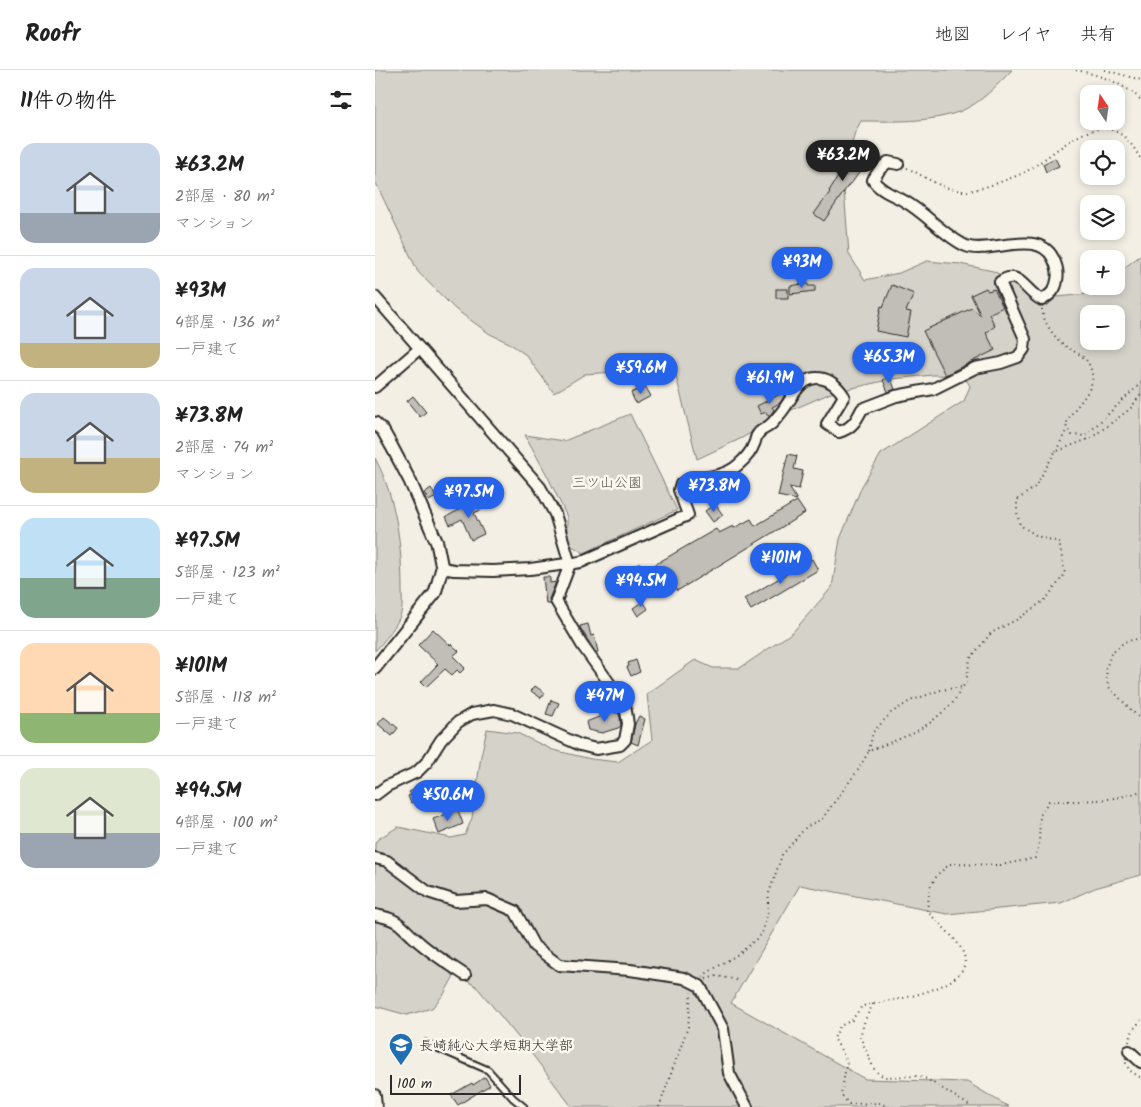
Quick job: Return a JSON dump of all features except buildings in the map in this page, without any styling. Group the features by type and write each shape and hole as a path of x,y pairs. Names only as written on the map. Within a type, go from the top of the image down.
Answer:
{"street":[{"path":"442,568 493,571 570,564 592,558 688,515 679,490 681,484 693,479 723,475 738,466 750,454 756,442 756,435 760,430 769,427 803,382 819,378 836,384 843,396 827,424 839,432 849,429 856,421 861,409 897,396 933,389 975,368 1001,363 1018,357 1025,349 1025,339 999,282 1005,278 1013,277 1019,279 1033,296 1042,300 1055,289 1057,280 1057,270 1051,254 1034,244 1021,243 968,247 955,240 905,201 877,186 873,180 880,169 888,162 898,164"},
{"path":"375,297 520,462 539,487 555,514 570,564 556,601 582,645 625,705 628,724 625,740 620,745 596,749 580,745 512,714 494,710 472,714 457,722 441,740 427,762 417,772 387,786 375,796"},
{"path":"375,387 419,349"},
{"path":"375,423 383,431 410,481 437,543 442,568 435,594 375,668"},
{"path":"375,858 387,861 428,892 456,901 487,899 515,911 534,946 559,965 630,970 675,976 700,986 723,1029 729,1073 747,1107"},
{"path":"375,915 389,917 399,922 421,944 465,975"},
{"path":"1129,1051 1141,1062"},
{"path":"375,1095 376,1107"}],"lane":[{"path":"426,1043 489,1070 513,1098 524,1107"}],"path":[{"path":"1076,70 1095,74 1109,80 1125,88 1141,100"},
{"path":"1105,70 1141,80"},
{"path":"898,164 954,190 980,189 1024,173 1073,139 1088,132 1104,129 1111,130 1128,139 1141,159"},
{"path":"869,751 914,733 931,722 952,704 965,682 970,659 991,633 1017,619 1045,600 1065,574 1059,542 1037,536 1020,525 1017,513 1017,500 1035,487 1067,428 1067,421 1090,391 1093,376 1090,364 1081,354 1064,345 1051,331 1042,313 1042,300"},
{"path":"1067,428 1072,435 1085,436 1141,383"},
{"path":"1055,452 1091,438 1130,409 1141,394"},
{"path":"1141,638 1125,642 1111,654 1106,669 1108,686 1141,720"},
{"path":"738,980 717,976 700,981 707,973 740,953 761,934 767,915 769,893 782,855 806,827 822,819 858,770 869,751 873,732 891,712 911,701 941,690 963,686"},
{"path":"889,1107 880,1103 849,1104 841,1095 847,1061 834,1038 841,1026 852,1020 862,1006 910,998 936,989 959,975 965,964 965,956 961,947 927,911 930,887 938,874 950,864 1001,865 1035,858 1039,846 1040,816 1049,801 1086,801 1125,797 1141,791"},
{"path":"659,1107 688,1027 691,991"},
{"path":"873,1004 865,1020 860,1037 875,1071 884,1077 917,1076 927,1079 972,1107"},
{"path":"1141,1020 1133,1030 1125,1061 1129,1070 1141,1078"}],"green space":[{"path":"375,70 1012,70 982,98 961,111 937,118 861,121 855,132 849,154 844,189 849,254 865,280 899,273 927,261 960,264 993,271 1032,290 1058,297 1080,295 1125,295 1125,267 1141,255 1141,875 1095,888 1061,903 947,914 800,885 731,1003 865,1079 967,1082 1009,1107 572,1107 476,986 455,974 444,994 432,1008 407,1015 375,1006 375,843 378,839 398,827 451,838 465,835 472,818 487,729 517,733 553,750 591,759 618,762 652,740 647,694 695,660 713,668 740,668 793,632 832,587 840,539 862,486 881,454 964,401 970,386 964,376 933,375 892,379 831,393 787,412 742,438 697,459 674,368 585,374 554,393 526,355 509,343 490,334 455,309 418,272 375,181"},
{"name":"三ツ山公園","path":"630,414 677,510 584,553 567,543 567,517 525,435 564,441"},
{"path":"375,458 393,505 401,556 402,607 397,622 386,639 375,651"}],"place":[{"name":"長崎純心大学短期大学部","path":"401,1066"}]}
